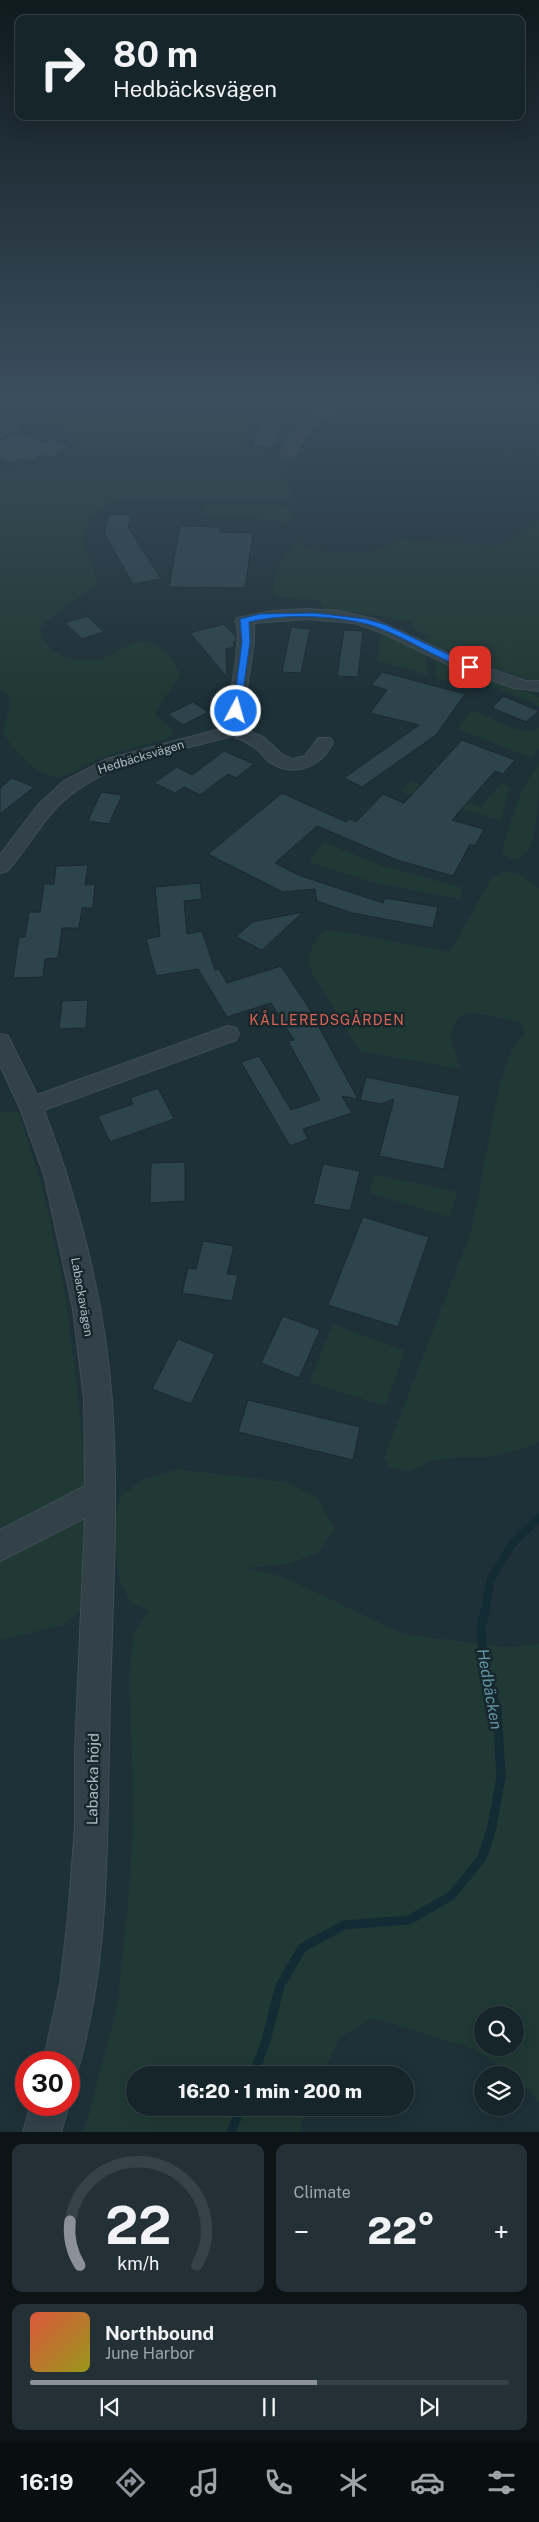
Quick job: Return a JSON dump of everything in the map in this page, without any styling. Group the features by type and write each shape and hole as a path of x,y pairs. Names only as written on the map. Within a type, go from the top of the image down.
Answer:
{"street":[{"path":"324,742 314,760 302,764 291,764 277,758 262,743 232,731 246,642 246,623 243,621 260,617 302,615 366,621 384,627 448,659 522,685 539,686"},
{"name":"Hedbäcksvägen","path":"0,867 53,799 92,772 127,759 232,731"},
{"path":"30,1106 228,1034"},
{"name":"Labackavägen","path":"0,1042 30,1106 56,1175 73,1243 86,1309 98,1400 100,1494"},
{"path":"0,1546 100,1494"},
{"name":"Labacka höjd","path":"64,2051 78,1985 92,1826 92,1752 100,1494"},
{"path":"42,2132 47,2116"}],"green space":[{"path":"0,498 290,498 123,499 99,511 88,523 84,539 95,571 95,586 56,613 40,628 43,638 55,652 81,661 108,657 130,645 143,642 156,645 168,654 180,672 175,684 160,704 156,716 173,729 173,734 166,739 104,757 68,775 57,777 49,775 41,772 26,761 12,746 3,732 10,705 9,696 0,690"},
{"path":"205,504 293,507 289,522 201,514"},
{"path":"539,522 539,683 455,655 429,642 428,637 431,636 414,630 411,622 356,612 324,610 319,600 280,598 273,593 277,570 300,538 301,545 307,548 358,553 374,551 406,539 494,546 507,542"},
{"path":"380,629 426,652 427,675 378,661"},
{"path":"435,661 468,668 539,697 539,706 491,686 439,680 436,675"},
{"path":"472,710 515,729 533,731 539,727 539,749 532,758 457,729"},
{"path":"539,764 536,817 531,844 526,853 519,858 509,858 502,852 512,817 525,785"},
{"path":"411,781 481,807 501,783 510,787 501,820 401,792"},
{"path":"324,842 380,865 463,888 459,899 375,883 309,862"},
{"path":"503,871 517,873 539,888 539,1441 535,1445 491,1457 460,1457 432,1461 409,1472 389,1467 384,1458 471,1232 500,1082 512,1050 525,1033 520,1023 506,1019 481,1014 459,1016 450,1035 460,1069 360,1051 311,971 309,959 314,944 324,931 337,931 450,952 491,879"},
{"path":"6,1111 19,1112 44,1194 64,1287 77,1387 90,1525 86,1607 63,1625 0,1640 0,1113"},
{"path":"375,1175 458,1192 449,1217 369,1193"},
{"path":"333,1324 405,1351 385,1406 309,1382"},
{"path":"178,1469 286,1482 317,1497 335,1530 317,1553 288,1564 247,1568 284,1577 403,1634 507,1647 539,1644 539,2103 531,2092 524,2087 524,2066 497,2066 483,2056 524,2056 524,2006 474,2006 474,2049 373,2018 340,2037 326,2066 126,2066 126,2116 304,2116 299,2132 84,2132 117,2007 128,1904 134,1814 129,1674 134,1634 149,1610 131,1604 120,1581 112,1530 120,1497 142,1480"}],"building":[{"path":"109,514 132,515 128,527 161,579 133,584 104,533"},
{"path":"180,526 220,527 220,532 253,533 245,588 169,587"},
{"path":"87,616 104,632 82,639 65,623"},
{"path":"224,624 236,637 236,642 233,642 235,647 226,649 227,677 190,633"},
{"path":"291,627 310,629 301,673 282,672"},
{"path":"344,630 363,631 358,677 337,676"},
{"path":"382,672 465,694 436,735 362,787 344,778 419,725 370,713 387,690 371,685"},
{"path":"503,696 539,711 526,722 492,708"},
{"path":"193,702 208,712 183,725 168,714"},
{"path":"462,740 515,760 503,774 495,771 452,820 484,829 475,846 470,844 453,876 397,860 317,826 275,863 298,875 383,903 385,898 438,907 433,928 352,913 317,901 315,889 283,892 208,854 282,793 346,822 349,819 356,822 383,794 404,803"},
{"path":"224,751 254,764 236,778 228,774 200,795 184,787 175,793 154,783 177,767 192,775"},
{"path":"12,778 34,787 0,814 0,788"},
{"path":"101,792 122,795 109,824 88,821"},
{"path":"88,865 85,885 95,884 93,908 82,908 79,928 62,928 58,958 45,959 43,977 13,978 19,937 25,937 29,912 40,912 44,884 54,884 56,866"},
{"path":"200,883 202,899 184,901 187,934 202,931 215,970 219,969 227,983 281,966 307,1005 358,1099 342,1096 352,1113 303,1129 308,1139 290,1146 241,1062 259,1056 291,1110 320,1100 288,1041 294,1040 271,1003 227,1017 198,969 156,976 146,939 160,936 155,887"},
{"path":"303,912 262,950 236,937 252,922"},
{"path":"88,1000 86,1028 59,1029 62,1001"},
{"path":"366,1077 460,1096 444,1169 379,1156 394,1099 381,1104 360,1100"},
{"path":"158,1088 174,1119 110,1142 98,1116 133,1104 130,1098"},
{"path":"185,1162 185,1201 150,1203 151,1163"},
{"path":"323,1164 360,1171 350,1211 313,1204"},
{"path":"363,1217 429,1237 398,1327 328,1305"},
{"path":"203,1241 234,1246 227,1274 238,1275 232,1301 182,1293 188,1268 196,1269"},
{"path":"283,1316 320,1330 299,1378 261,1363"},
{"path":"178,1339 215,1354 191,1404 152,1389"},
{"path":"248,1400 360,1427 353,1460 238,1432"}],"waterway":[{"name":"Hedbäcken","path":"485,1611 491,1579 512,1544 539,1518"},
{"name":"Hedbäcken","path":"256,2066 266,2041 280,1986 302,1948 344,1925 409,1920 451,1896 482,1858 492,1827 501,1776 497,1709 484,1665 481,1629 485,1610"},
{"name":"Hedbäcken","path":"231,2132 238,2116"}],"district":[{"name":"KÅLLEREDSGÅRDEN","path":"327,1020"}],"route":[{"path":"236,711 246,642 246,623 243,621 260,617 277,615 315,616 366,621 384,627 448,659 470,667"}]}
